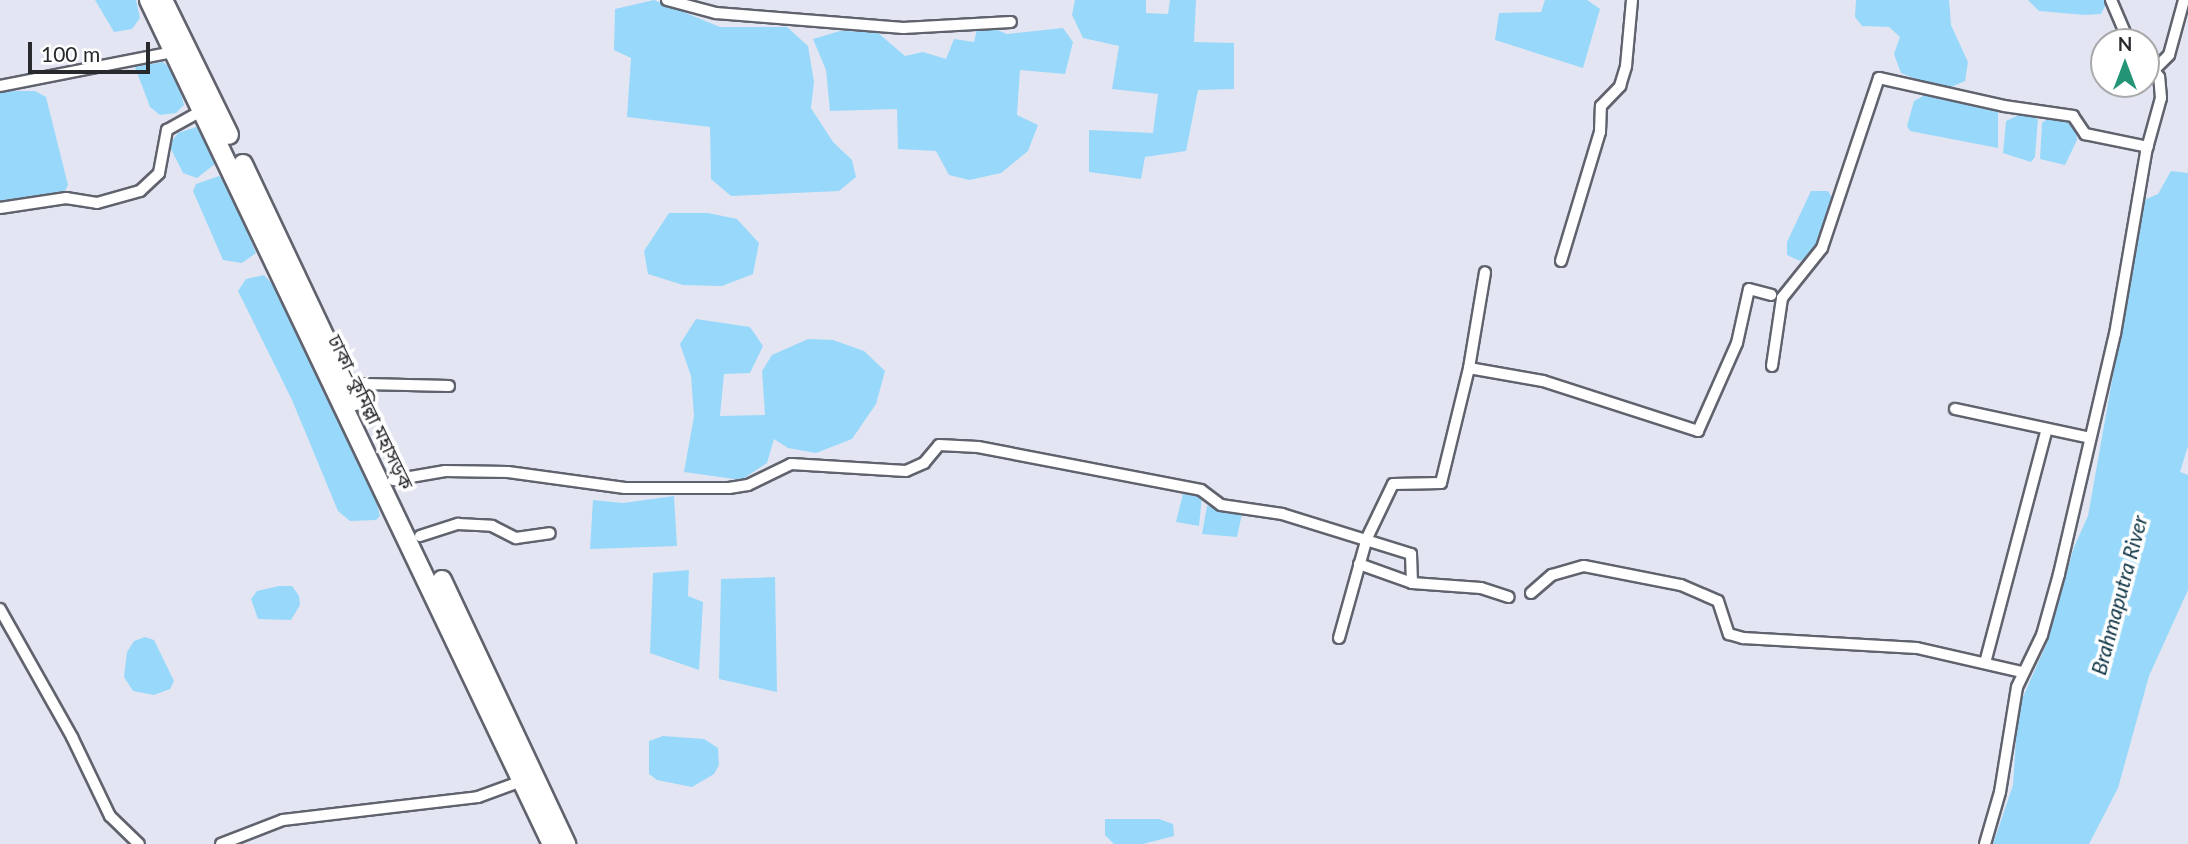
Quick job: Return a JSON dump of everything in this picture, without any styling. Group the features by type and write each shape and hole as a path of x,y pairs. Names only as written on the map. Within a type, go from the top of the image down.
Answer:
{"highway":[{"name":"ঢাকা–কুমিল্লা মহাসড়ক","path":"149,0 552,844"},
{"name":"ঢাকা–কুমিল্লা মহাসড়ক","path":"163,0 566,844"}],"street":[{"path":"667,0 716,13 902,28 1011,22"},
{"path":"1561,261 1601,132 1601,106 1620,86 1626,66 1632,0"},
{"path":"2111,0 2123,28"},
{"path":"2160,64 2169,55 2185,0"},
{"path":"0,86 174,52"},
{"path":"1772,366 1782,298 1822,248 1879,78 2004,107 2073,116 2085,134 2148,147"},
{"path":"1985,844 2000,792 2008,726 2022,672 2042,635 2115,334 2160,93"},
{"path":"0,208 66,198 97,203 140,191 159,173 167,130 203,110"},
{"path":"1339,638 1367,538 1393,484 1441,483 1469,368 1485,272"},
{"path":"1469,368 1543,381 1698,431 1737,343 1749,289 1771,295"},
{"path":"349,389 366,384 449,386"},
{"path":"1955,409 2046,432 2090,438"},
{"path":"1985,663 2046,432"},
{"path":"393,480 445,471 508,472 625,488 729,488 748,485 791,464 905,471 925,463 939,445 978,447 1200,490 1221,505 1282,514 1367,538 1411,554 1412,583"},
{"path":"420,536 458,524 492,526 516,538 550,533"},
{"path":"1359,564 1412,583 1481,588 1509,597"},
{"path":"1531,593 1552,575 1584,566 1681,585 1718,601 1729,634 1743,638 1917,648 2022,672"},
{"path":"0,609 113,821 139,844"},
{"path":"221,844 283,820 478,797 522,781"}],"water":[{"path":"95,0 136,0 140,18 132,29 114,32"},
{"path":"654,0 720,27 787,27 808,46 814,82 811,108 833,142 852,160 856,177 839,191 731,196 711,179 710,127 627,117 631,58 614,50 615,9"},
{"path":"1075,0 1146,0 1146,13 1168,14 1170,0 1196,0 1194,42 1234,43 1234,89 1198,90 1186,151 1145,157 1141,179 1089,172 1089,130 1153,133 1158,94 1112,89 1119,46 1083,38 1072,15"},
{"path":"1545,0 1587,0 1600,9 1583,68 1495,40 1499,13 1541,12"},
{"path":"1856,0 1949,0 1951,25 1968,62 1965,81 1944,90 1901,73 1894,54 1900,37 1889,27 1862,26 1855,17"},
{"path":"2028,0 2108,0 2101,14 2085,15 2039,11"},
{"path":"988,26 1007,34 1063,28 1073,42 1065,74 1020,70 1017,115 1038,125 1028,151 1001,173 969,180 949,175 936,151 898,149 897,109 830,111 826,70 813,39 840,31 877,32 905,56 923,52 946,59 954,39 974,42 977,29"},
{"path":"163,62 175,72 184,105 176,113 160,115 150,107 135,67"},
{"path":"0,91 35,91 46,97 68,185 63,195 0,205"},
{"path":"1925,95 1998,112 1998,148 1910,131 1907,126 1914,101"},
{"path":"2021,114 2038,119 2035,157 2031,162 2003,153 2006,121"},
{"path":"2050,117 2073,122 2076,127 2077,140 2065,165 2040,159 2042,123"},
{"path":"196,127 206,131 215,164 197,178 183,173 169,145 178,133"},
{"name":"Brahmaputra River","path":"2171,171 2188,173 2188,446 2180,472 2188,475 2188,590 2149,676 2118,788 2089,844 1993,844 2013,785 2018,708 2046,645 2074,547 2088,516 2144,200 2158,194"},
{"path":"219,176 227,183 256,253 242,263 223,260 193,191 196,184"},
{"path":"1811,191 1828,191 1834,201 1813,254 1800,261 1787,255 1787,242"},
{"path":"669,213 708,213 737,219 759,243 753,274 722,286 683,285 648,274 644,251"},
{"path":"264,275 278,290 377,504 380,516 376,520 350,521 338,511 292,400 238,291 246,279"},
{"path":"696,319 750,327 763,346 750,373 724,374 720,416 765,415 762,371 772,355 808,339 833,340 864,351 885,371 876,404 852,439 816,453 788,448 774,439 767,463 741,480 684,472 694,416 691,376 680,344"},
{"path":"1183,494 1202,496 1199,526 1176,522"},
{"path":"674,496 677,546 590,549 593,500 623,503"},
{"path":"1207,506 1243,509 1237,537 1202,534"},
{"path":"689,570 688,596 703,602 699,670 650,653 653,573"},
{"path":"775,577 777,692 719,679 721,579"},
{"path":"292,586 299,596 300,605 291,620 258,619 251,599 257,591"},
{"path":"145,637 154,640 174,681 170,689 154,695 133,691 124,677 127,652 134,641"},
{"path":"663,736 704,739 718,748 719,765 714,774 692,787 657,780 649,774 649,741"},
{"path":"1105,819 1159,819 1173,824 1174,836 1143,844 1114,844 1105,835"}]}
